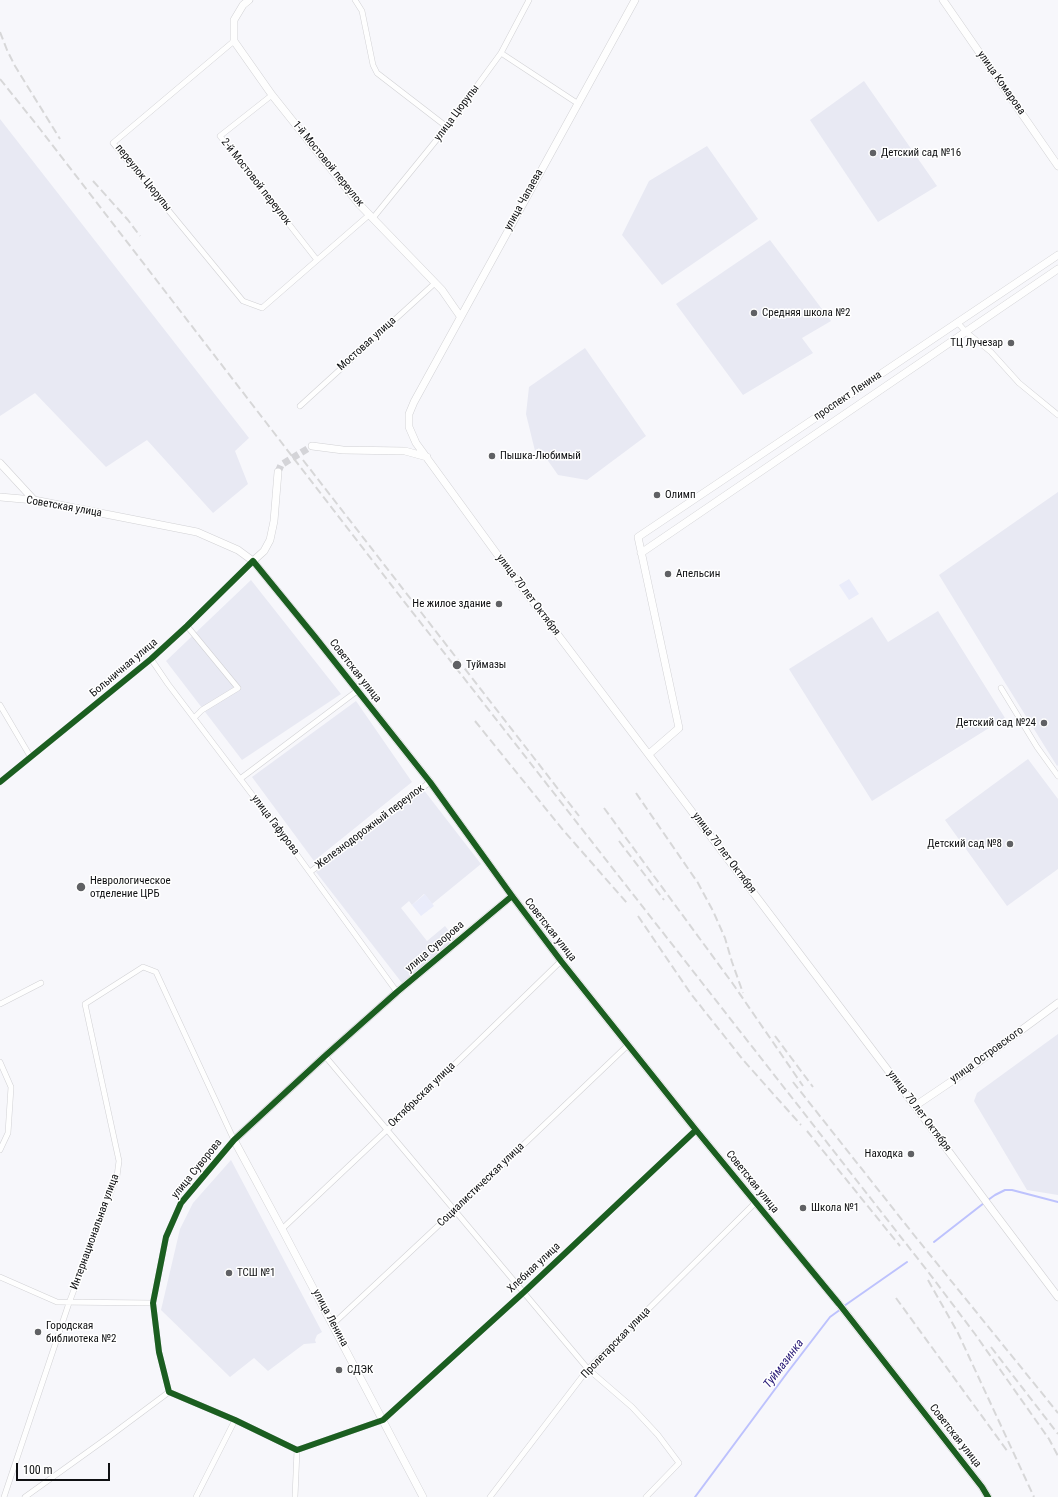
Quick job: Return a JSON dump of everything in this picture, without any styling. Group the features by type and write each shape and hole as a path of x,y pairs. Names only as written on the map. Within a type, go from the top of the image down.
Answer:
{"street":[{"path":"234,41 234,20 243,5 249,0"},
{"path":"355,0 362,11 373,65 377,73 447,127"},
{"name":"улица Цюрупы","path":"262,308 317,260 371,217 447,127 501,53 529,0"},
{"name":"улица Чапаева","path":"414,402 577,103 635,0"},
{"name":"улица Комарова","path":"943,0 1058,166"},
{"name":"1-й Мостовой переулок","path":"234,41 272,95 371,217 442,290 460,316"},
{"name":"переулок Цюрупы","path":"234,41 113,142 243,301 262,308"},
{"path":"501,53 577,103"},
{"name":"2-й Мостовой переулок","path":"272,95 220,136 317,260"},
{"name":"проспект Ленина","path":"1058,255 638,537 641,553 1058,269"},
{"name":"Мостовая улица","path":"300,406 435,283"},
{"path":"958,323 966,332 991,352 1019,383 1058,416"},
{"name":"улица 70 лет Октября","path":"414,402 409,414 409,427 416,443 505,566 649,754 1058,1297"},
{"path":"312,446 343,450 405,451 427,457"},
{"path":"0,463 34,500"},
{"path":"253,561 264,551 270,540 274,522 278,472"},
{"name":"Советская улица","path":"0,497 34,500 197,532 238,550 253,561 430,782 561,961 696,1130 845,1311 979,1483 988,1497"},
{"path":"641,553 679,728 649,754"},
{"name":"Больничная улица","path":"0,782 30,756 151,659 253,561"},
{"path":"187,626 238,688 202,710 194,718"},
{"name":"улица Гафурова","path":"151,659 310,872 397,992"},
{"path":"1001,688 1037,747 1058,776"},
{"path":"240,779 357,691"},
{"path":"0,705 30,756"},
{"name":"Железнодорожный переулок","path":"310,872 430,782"},
{"name":"улица Суворова","path":"168,1392 160,1352 153,1303 166,1237 181,1203 234,1140 397,992 512,896"},
{"name":"Октябрьская улица","path":"282,1229 387,1130 561,961"},
{"name":"Интернациональная улица","path":"4,1497 69,1302 117,1176 119,1161 85,1004 144,967 156,972 234,1140"},
{"path":"0,1004 41,983"},
{"name":"улица Островского","path":"915,1106 958,1077 1058,1003"},
{"name":"Социалистическая улица","path":"333,1324 628,1045"},
{"path":"325,1056 588,1369 632,1407 658,1435 679,1463 646,1497"},
{"path":"0,1062 11,1087 8,1133 0,1150"},
{"name":"Хлебная улица","path":"384,1420 524,1292 696,1130"},
{"name":"улица Ленина","path":"234,1140 384,1420 423,1497"},
{"name":"Пролетарская улица","path":"490,1497 588,1369 756,1202"},
{"path":"0,1277 57,1302 153,1303"},
{"path":"25,1497 168,1392 235,1420 297,1450 384,1420"},
{"path":"196,1497 235,1420"},
{"path":"295,1497 297,1450"}],"shaded area":[{"name":"Детский сад №16","path":"864,81 937,186 878,222 810,120"},
{"path":"0,119 249,438 235,451 248,484 213,513 147,440 106,467 35,393 0,416"},
{"path":"707,146 758,219 662,285 622,235 649,181"},
{"name":"Средняя школа №2","path":"770,240 831,321 802,338 813,353 743,395 676,304"},
{"path":"585,348 646,436 587,480 558,475 539,448 535,451 526,414 529,387"},
{"path":"1058,492 1058,765 1057,766 939,575"},
{"path":"849,579 859,594 849,600 839,585"},
{"path":"251,580 341,694 242,760 166,661"},
{"path":"938,611 1005,718 872,801 789,669 872,617 888,642"},
{"path":"356,701 412,782 314,861 252,777"},
{"name":"Детский сад №8","path":"1028,759 1058,799 1058,869 1007,906 945,820"},
{"path":"423,789 481,864 432,904 424,894 412,905 409,901 401,908 427,941 445,926 455,939 402,983 316,872"},
{"path":"425,894 434,906 421,916 412,905"},
{"path":"1058,1034 1058,1195 1027,1190 974,1101 977,1093"},
{"name":"ТСШ №1","path":"231,1160 322,1332 317,1335 315,1340 316,1343 304,1344 268,1371 254,1358 230,1377 161,1310 180,1229 193,1203"}],"waterway":[{"name":"Туймазинка","path":"988,1200 1005,1190 1012,1190 1058,1202"},
{"name":"Туймазинка","path":"934,1242 984,1203"},
{"name":"Туймазинка","path":"844,1306 907,1262"},
{"name":"Туймазинка","path":"695,1497 830,1317 841,1309"}],"tunnel":[{"path":"278,472 281,465 312,446"}],"railway":[{"path":"0,32 15,66 60,139"},
{"path":"0,79 399,595 929,1273 975,1334 1049,1439 1058,1456"},
{"path":"93,181 128,220 140,236"},
{"path":"303,460 579,816"},
{"path":"475,721 563,830 627,903"},
{"path":"636,793 698,883 713,911 725,938 743,993"},
{"path":"604,808 733,984 803,1086"},
{"path":"619,841 664,900"},
{"path":"638,916 691,994 744,1061 801,1125"},
{"path":"775,1036 813,1087"},
{"path":"793,1082 1058,1413"},
{"path":"807,1131 900,1246"},
{"path":"928,1280 958,1333 1034,1497"},
{"path":"896,1298 1008,1452"},
{"path":"991,1347 1058,1434"}],"cycle path":[{"path":"0,782 151,659 253,561 430,782 561,961 696,1130 839,1304 982,1487 988,1497"},
{"path":"512,896 397,992 234,1140 181,1203 166,1237 153,1303 159,1352 169,1392 235,1420 297,1450 383,1420 524,1292 696,1130"}],"place":[{"name":"Детский сад №16","path":"873,153"},
{"name":"Средняя школа №2","path":"754,313"},
{"name":"ТЦ Лучезар","path":"1011,343"},
{"name":"Пышка-Любимый","path":"492,456"},
{"name":"Олимп","path":"657,495"},
{"name":"Апельсин","path":"668,574"},
{"name":"Не жилое здание","path":"499,604"},
{"name":"Туймазы","path":"457,665"},
{"name":"Детский сад №24","path":"1044,723"},
{"name":"Детский сад №8","path":"1010,844"},
{"name":"Неврологическое отделение ЦРБ","path":"81,887"},
{"name":"Находка","path":"911,1154"},
{"name":"Школа №1","path":"803,1208"},
{"name":"ТСШ №1","path":"229,1273"},
{"name":"Городская библиотека №2","path":"38,1332"},
{"name":"СДЭК","path":"339,1370"}]}
